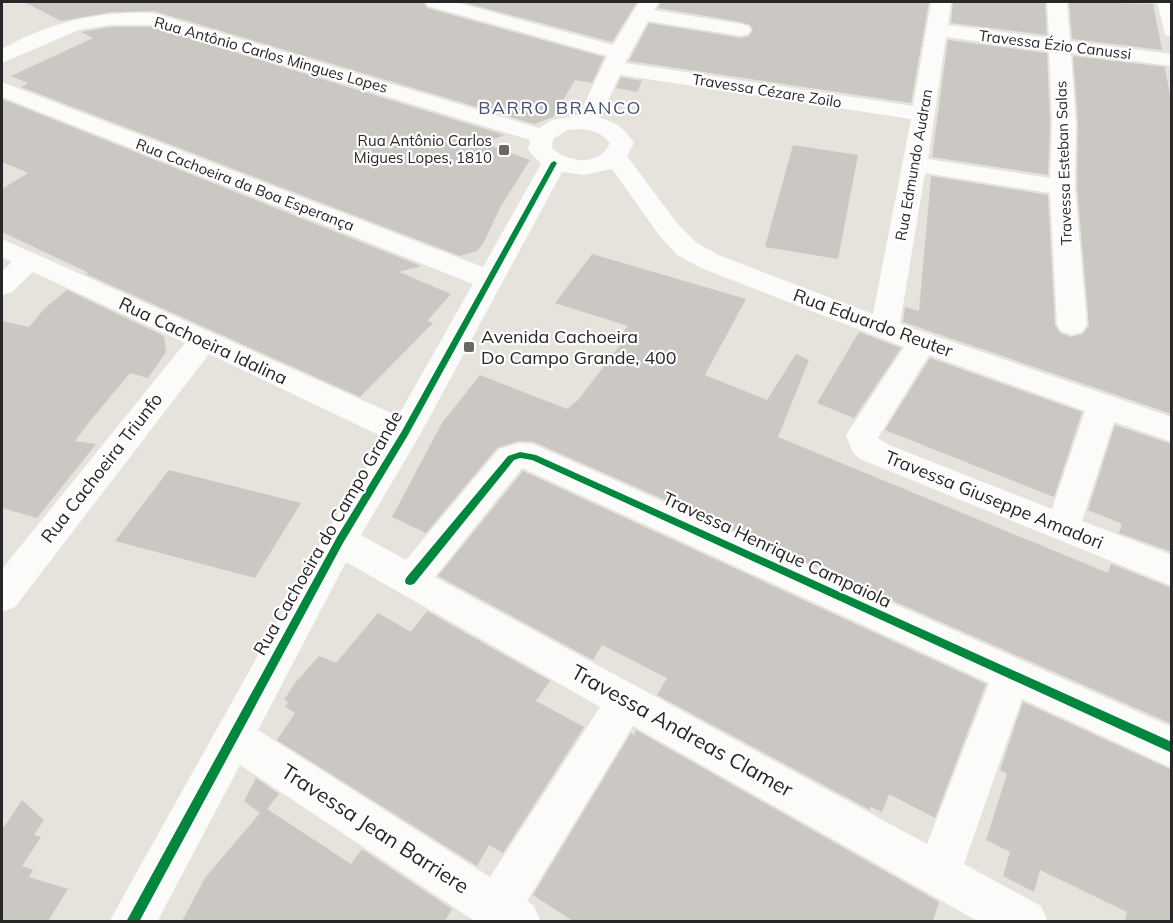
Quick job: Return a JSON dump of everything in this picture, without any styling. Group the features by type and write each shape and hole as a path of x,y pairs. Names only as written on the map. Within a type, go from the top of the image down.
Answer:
{"street":[{"name":"Travessa Cézare Zoilo","path":"435,2 616,60 922,114"},
{"name":"Rua Edmundo Audran","path":"885,329 941,2"},
{"name":"Travessa Esteban Salas","path":"1057,2 1064,123 1062,187 1072,325"},
{"path":"1167,2 1172,31"},
{"path":"587,122 616,60 646,8 741,30"},
{"name":"Rua Antônio Carlos Mingues Lopes","path":"2,57 39,35 74,22 120,17 153,19 548,149"},
{"name":"Travessa Ézio Canussi","path":"938,30 1172,60"},
{"name":"Rua Cachoeira da Boa Esperança","path":"2,89 489,280"},
{"path":"587,122 610,129 618,136 621,143 615,156 592,166 566,166 548,149 560,125 587,122"},
{"name":"Rua Cachoeira do Campo Grande","path":"132,921 340,540 405,433 489,280 548,149"},
{"name":"Rua Eduardo Reuter","path":"615,156 668,229 687,249 711,262 885,329 1172,430"},
{"path":"915,164 1062,187"},
{"name":"Rua Cachoeira Idalina","path":"2,247 405,433"},
{"path":"2,286 29,261"},
{"name":"Rua Cachoeira Triunfo","path":"2,596 203,341"},
{"name":"Travessa Giuseppe Amadori","path":"923,341 862,435 862,440 867,447 877,454 1172,572"},
{"path":"1064,527 1103,406"},
{"name":"Travessa Henrique Campaiola","path":"410,581 511,458 526,456 548,462 1172,748"},
{"name":"Travessa Andreas Clamer","path":"340,540 410,581 1025,921"},
{"path":"938,873 1011,676"},
{"path":"507,915 627,700"},
{"name":"Travessa Jean Barriere","path":"233,737 507,915"}],"building":[{"path":"24,2 423,2 427,8 604,57 592,83 575,80 553,117 534,124 154,11 112,12 61,21"},
{"path":"462,2 554,3 637,2 612,42"},
{"path":"661,2 929,2 911,103 629,61 649,23 741,38 749,36 753,30 750,25 741,22 658,8"},
{"path":"953,2 1045,2 1047,35 951,23"},
{"path":"1069,2 1153,4 1162,50 1072,39"},
{"path":"110,27 152,27 505,135 483,143 530,160 501,206 483,244 477,251 460,256 21,87 28,83 11,76 93,38 81,32"},
{"path":"948,40 1047,53 1050,123 1048,175 932,157"},
{"path":"1073,56 1165,67 1172,107 1172,414 903,322 905,307 919,311 931,176 1048,195 1055,325 1060,333 1071,337 1083,334 1089,326 1077,187 1078,123"},
{"path":"621,77 642,81 637,92 616,88"},
{"path":"2,99 421,266 399,272 451,294 427,321 433,323 360,397 86,274 88,273 2,232 2,189 28,173 2,162"},
{"path":"793,145 858,155 838,259 765,247"},
{"path":"592,254 746,299 705,375 767,400 796,354 809,360 778,437 1108,573 1111,564 1172,588 1172,724 534,442 519,441 497,448 426,533 392,517 442,423 480,375 567,409 578,400 624,340 618,338 628,326 555,303"},
{"path":"67,290 164,336 166,352 148,378 130,373 90,421 75,441 96,444 37,518 2,508 2,321 29,327 45,308"},
{"path":"859,332 901,348 854,418 817,403"},
{"path":"930,358 1082,412 1054,497 885,430"},
{"path":"1115,425 1172,444 1172,552 1119,533 1122,524 1088,510"},
{"path":"169,470 301,503 255,578 115,541"},
{"path":"523,471 986,684 935,818 889,794 882,812 871,807 870,810 657,695 667,678 602,645 593,660 438,576"},
{"path":"427,611 550,681 536,701 584,727 503,853 489,845 477,866 277,740 295,713 285,707 288,702 284,700 295,683 319,656 336,663 378,613 411,632"},
{"path":"1023,702 1172,770 1172,921 1125,921 1127,912 1040,870 1034,892 1003,876 1010,852 986,840 1007,774 1000,770"},
{"path":"636,730 939,902 933,921 573,921 533,895 631,733 634,735"},
{"path":"256,778 279,794 267,809 351,864 362,849 452,909 445,921 182,921 205,878 260,813 244,801"},
{"path":"22,800 44,820 34,835 41,837 22,866 33,870 29,877 68,889 48,921 2,921 2,826 4,827"}],"cycle path":[{"path":"132,922 340,540 405,433 554,163"},
{"path":"410,581 511,458 520,455 533,457 1172,748"}],"place":[{"name":"Rua Antônio Carlos Migues Lopes, 1810","path":"504,150"},
{"name":"Avenida Cachoeira Do Campo Grande, 400","path":"469,347"}],"district":[{"name":"BARRO BRANCO","path":"560,108"}]}
